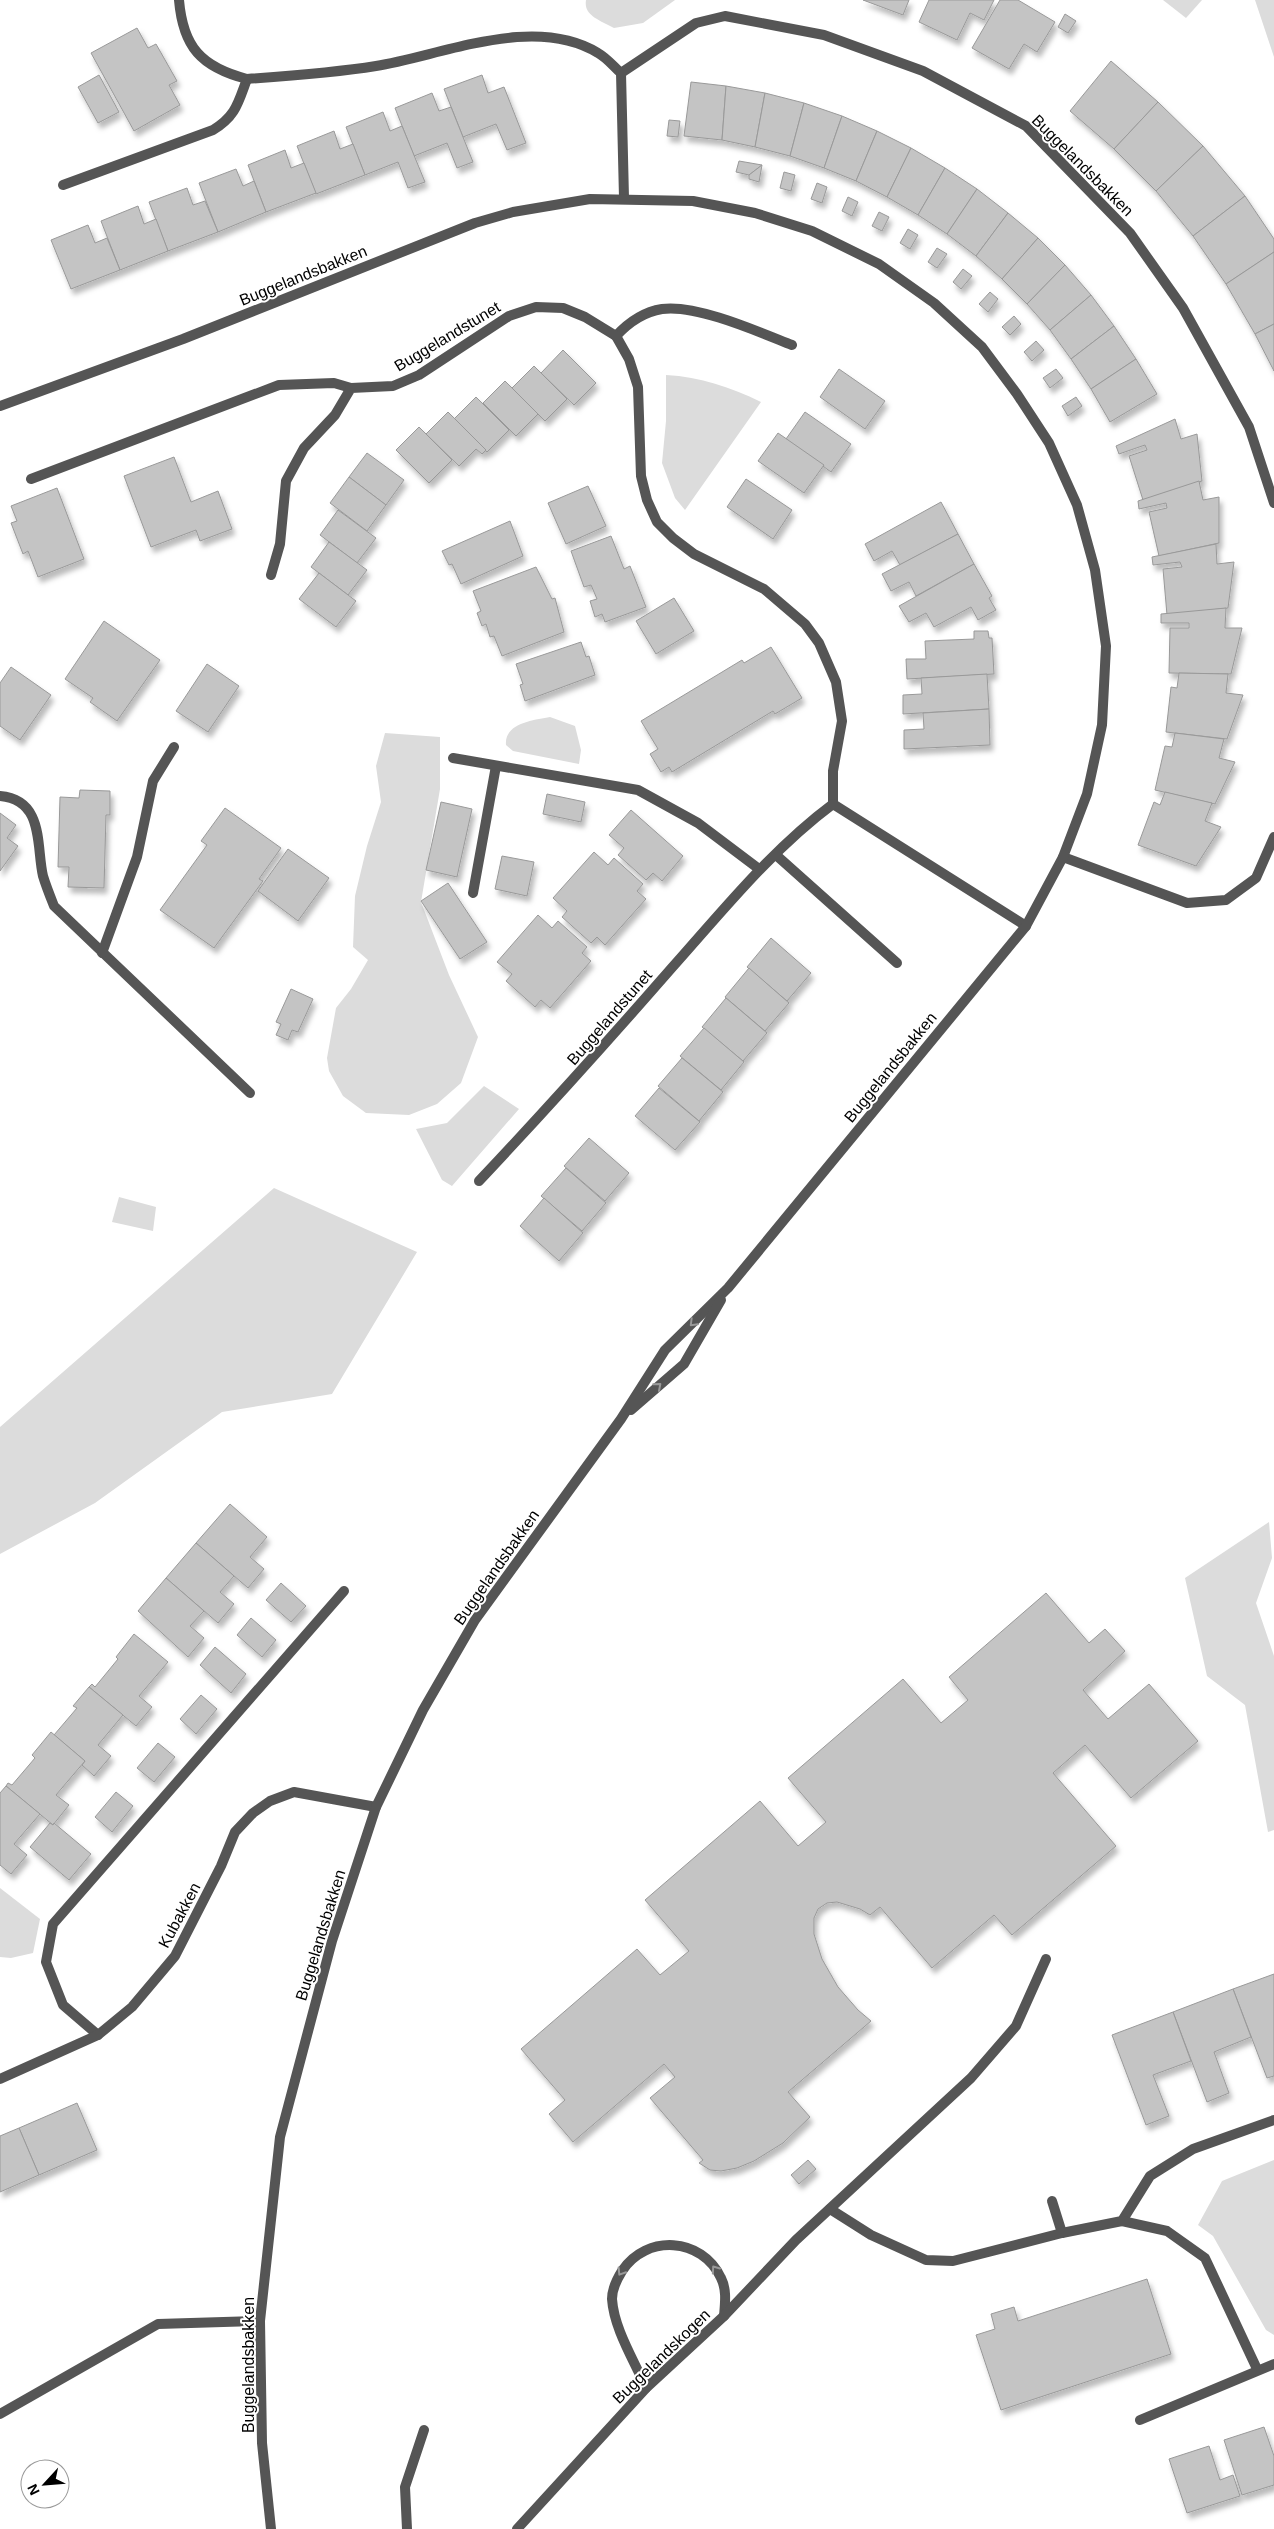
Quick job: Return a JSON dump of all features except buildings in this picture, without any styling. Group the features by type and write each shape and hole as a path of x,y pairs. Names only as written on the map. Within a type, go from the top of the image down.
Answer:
{"street":[{"path":"179,0 181,26 206,63 230,75 247,79 376,66 503,38 544,36 582,45 599,53 621,73 624,198"},
{"name":"Buggelandsbakken","path":"621,73 696,23 725,16 824,35 923,71 1026,126 1130,233 1183,308 1249,427 1274,504"},
{"path":"63,185 213,130 226,123 236,111 247,79"},
{"name":"Buggelandsbakken","path":"0,406 183,339 475,223 513,212 554,203 624,198 693,200 755,213 812,231 870,260 934,303 982,347 1017,394 1049,443 1078,504 1095,570 1106,646 1102,725 1087,794 1063,856 1026,926 728,1288 665,1350 621,1419 475,1620 423,1710 376,1807 332,1941 280,2137 260,2321 262,2443 271,2529"},
{"name":"Buggelandstunet","path":"31,479 279,385 334,383 352,388 392,386 418,375 509,316 536,306 563,308 585,317 616,336 629,359 638,387 641,476 647,500 657,522 673,538 694,554 764,589 806,624 819,643 836,682 842,721 833,771 833,804 807,823 776,855 759,869 570,1085 480,1182"},
{"path":"616,336 627,324 647,313 663,309 678,310 740,325 792,345"},
{"path":"271,575 280,544 286,481 304,448 335,415 352,388"},
{"path":"102,953 137,857 153,781 174,747"},
{"path":"453,758 638,790 698,823 759,869"},
{"path":"472,893 496,766"},
{"path":"0,796 26,807 39,831 43,876 54,906 250,1093"},
{"path":"833,804 1026,926"},
{"path":"1063,856 1187,903 1226,900 1256,878 1274,837"},
{"path":"776,855 897,963"},
{"name":"Buggelandsbakken","path":"621,1419 684,1364 728,1288"},
{"path":"98,2035 63,2005 46,1962 53,1924 344,1591"},
{"name":"Kubakken","path":"0,2079 98,2035 132,2007 175,1956 221,1866 235,1832 253,1813 270,1801 294,1792 376,1807"},
{"name":"Buggelandskogen","path":"517,2529 646,2388 724,2316 796,2240 978,2070 1016,2026 1046,1959"},
{"path":"1122,2221 1150,2176 1193,2149 1274,2120"},
{"path":"1052,2201 1062,2233"},
{"path":"830,2208 866,2232 926,2260 953,2261 1062,2233 1122,2221 1167,2231 1205,2258 1257,2369"},
{"path":"646,2388 614,2315 612,2296 617,2278 628,2262 642,2251 660,2245 679,2245 696,2251 711,2263 721,2278 726,2297 724,2316"},
{"path":"0,2414 158,2324 260,2321"},
{"path":"1140,2420 1257,2369 1274,2364"},
{"path":"407,2529 405,2486 424,2430"}],"shaded area":[{"path":"586,0 675,0 643,23 614,28 590,14 587,10"},
{"path":"1163,0 1202,0 1186,18"},
{"path":"1255,0 1274,0 1274,57"},
{"path":"666,375 691,378 715,384 761,402 685,510 675,498 662,463 666,421"},
{"path":"550,717 575,726 581,750 579,764 513,751 506,745 510,732 515,727 529,721"},
{"path":"385,733 440,737 440,789 421,902 449,975 478,1037 461,1083 437,1104 409,1115 366,1113 343,1096 329,1071 327,1058 336,1008 351,989 368,960 353,947 355,896 367,846 381,802 376,766"},
{"path":"484,1086 519,1109 452,1186 442,1180 416,1129 447,1123"},
{"path":"274,1188 417,1252 332,1394 222,1412 95,1503 0,1554 0,1427"},
{"path":"119,1197 156,1207 153,1231 112,1222"},
{"path":"1269,1522 1272,1558 1256,1603 1274,1656 1274,1830 1268,1832 1245,1705 1207,1676 1185,1578"},
{"path":"0,1888 40,1919 33,1953 11,1958 0,1957"},
{"path":"1274,2160 1274,2335 1266,2330 1213,2236 1198,2225 1222,2181"}]}
